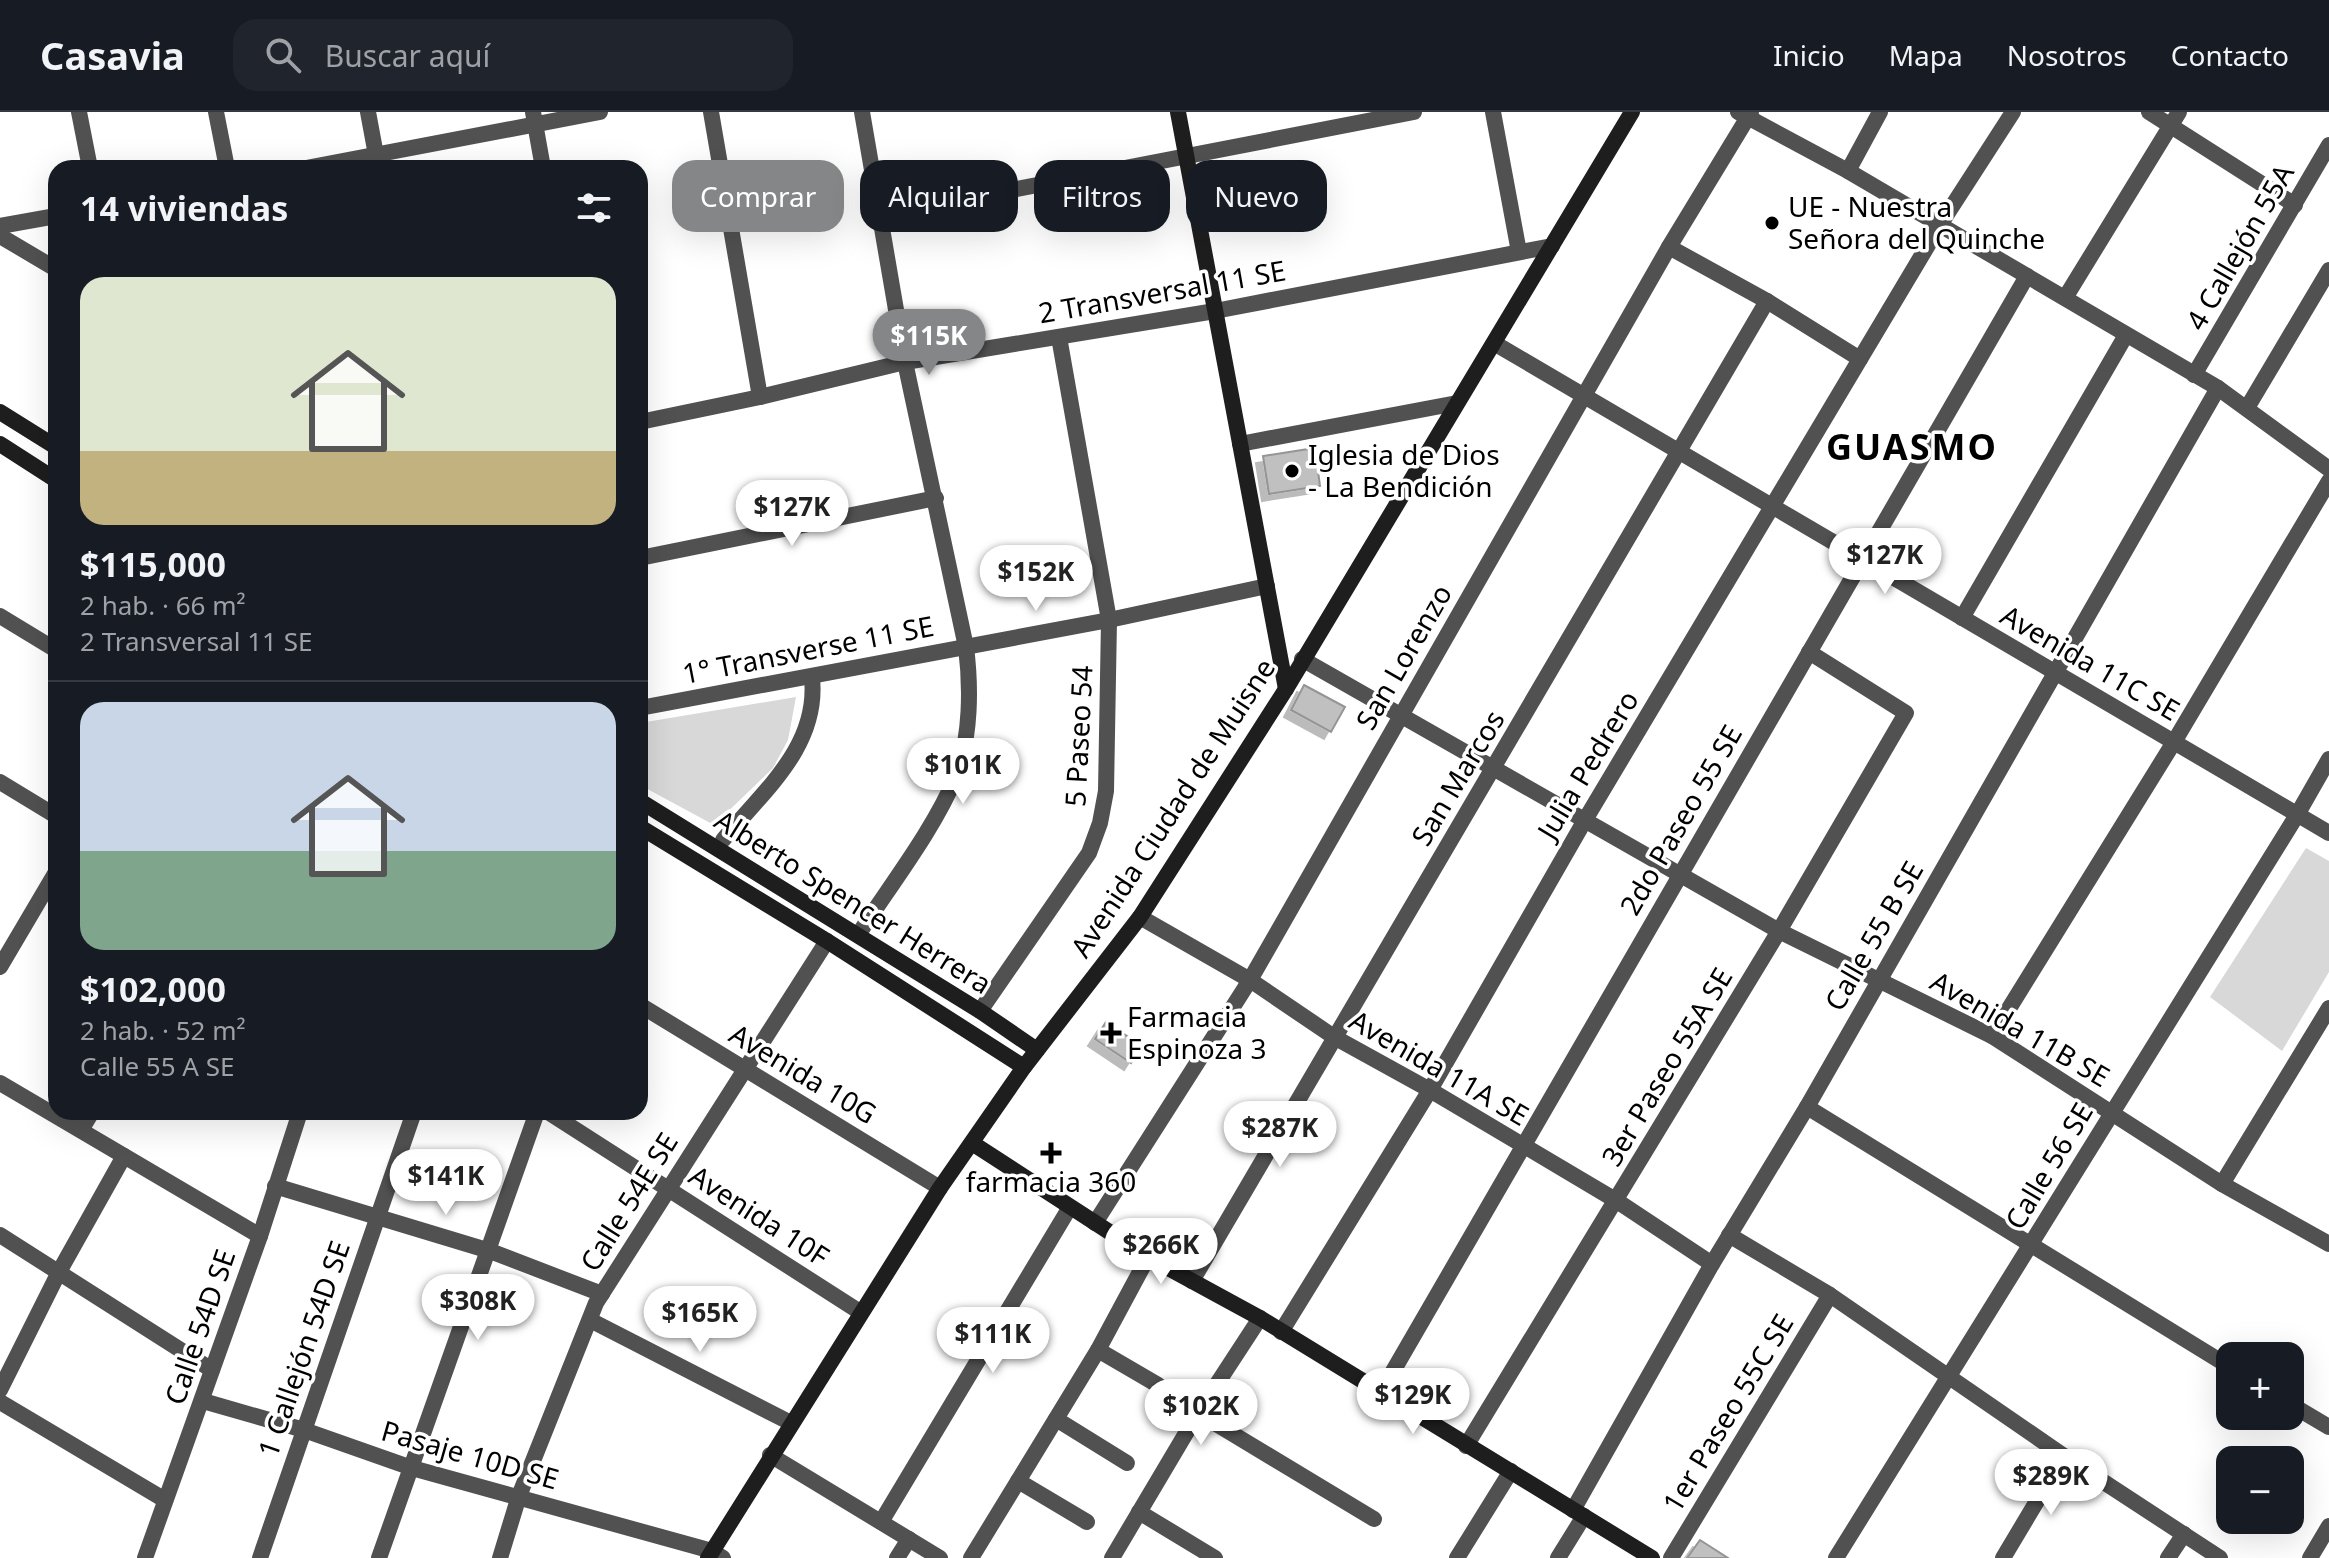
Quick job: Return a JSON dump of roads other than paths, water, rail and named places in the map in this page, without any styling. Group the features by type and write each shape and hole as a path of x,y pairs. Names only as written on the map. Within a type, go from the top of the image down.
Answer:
{"street":[{"path":"79,112 88,160"},
{"path":"216,112 225,160"},
{"path":"368,112 376,155"},
{"path":"349,160 534,118 600,112"},
{"path":"711,112 760,397"},
{"path":"862,112 869,160"},
{"path":"1178,112 1286,689"},
{"path":"1018,190 1414,112"},
{"path":"1493,112 1519,252"},
{"name":"Avenida Ciudad de Muisne","path":"714,1556 770,1455 940,1188 1024,1067 1140,917 1286,689 1632,112"},
{"path":"1848,171 1880,112"},
{"name":"Julia Pedrero","path":"1281,1332 1430,1090 1585,820 1940,225 2013,112"},
{"path":"2149,112 2175,118 2295,205"},
{"path":"1745,114 2218,388 2329,469"},
{"name":"San Lorenzo","path":"1095,1223 1250,980 1745,114"},
{"path":"534,118 542,160"},
{"path":"2065,298 2175,118"},
{"name":"4 Callejón 55A","path":"2194,375 2329,145"},
{"path":"0,226 48,217"},
{"path":"858,935 938,812 957,774 965,734 970,679 881,232"},
{"path":"0,236 48,264"},
{"name":"2 Transversal 11 SE","path":"648,420 905,362 1215,311 1552,246"},
{"path":"1669,247 1767,301 1860,359"},
{"path":"2247,408 2329,270"},
{"name":"2do Paseo 55 SE","path":"1381,1392 2027,276"},
{"name":"San Marcos","path":"1192,1281 1767,301"},
{"path":"1962,618 2126,335"},
{"name":"5 Paseo 54","path":"980,1011 1089,853 1100,823 1106,791 1109,620 1059,337"},
{"name":"Avenida 11C SE","path":"1494,343 2329,833"},
{"name":"Calle 55 B SE","path":"1558,1558 1712,1264 1807,1107 2218,388"},
{"path":"1240,444 1457,403"},
{"path":"0,412 48,442"},
{"path":"0,444 48,475"},
{"path":"1992,1036 2174,742 2329,481"},
{"path":"648,556 936,498"},
{"name":"1° Transverse 11 SE","path":"648,707 812,678 1267,586"},
{"path":"0,616 48,645"},
{"name":"3er Paseo 55A SE","path":"1466,1446 1617,1201 1906,713 1809,652"},
{"name":"Avenida 11B SE","path":"1302,659 1779,931 1992,1036 2222,1184 2329,1244"},
{"path":"723,840 792,758 802,740 813,704 812,678"},
{"name":"Calle 56 SE","path":"1836,1558 2329,759"},
{"path":"0,782 48,811"},
{"name":"Alberto Spencer Herrera","path":"648,806 980,1011 1037,1050"},
{"name":"Alberto Spencer Herrera","path":"648,832 1024,1067"},
{"path":"0,967 48,886"},
{"name":"Avenida 11A SE","path":"1140,917 1250,980 1334,1037 1617,1201 1712,1264"},
{"name":"Calle 54E SE","path":"500,1558 519,1496 602,1294 827,941"},
{"path":"2222,1184 2329,1008"},
{"name":"Avenida 10G","path":"648,1010 940,1188"},
{"path":"0,1083 48,1111"},
{"path":"1807,1107 2216,1358"},
{"path":"64,1120 260,1236"},
{"path":"81,1130 87,1120"},
{"name":"Calle 54D SE","path":"145,1558 203,1401 297,1120"},
{"name":"1 Callejón 54D SE","path":"260,1558 411,1120"},
{"path":"379,1558 534,1120"},
{"name":"Avenida 10F","path":"560,1120 860,1312"},
{"path":"972,1143 1148,1257 1260,1318 1652,1558"},
{"path":"0,1390 59,1272 124,1156"},
{"path":"275,1186 490,1251 602,1294"},
{"path":"881,1522 1070,1207"},
{"path":"0,1235 212,1370"},
{"path":"1729,1235 1830,1295 2064,1456 2220,1558"},
{"path":"971,1558 1098,1350 1148,1257"},
{"name":"1er Paseo 55C SE","path":"1671,1558 1830,1295"},
{"path":"1112,1558 1198,1413 1260,1318"},
{"path":"590,1320 791,1423"},
{"path":"1098,1350 1158,1385"},
{"name":"Pasaje 10D SE","path":"203,1401 304,1430 412,1468 519,1496 714,1556"},
{"path":"0,1402 165,1500"},
{"path":"2304,1412 2329,1427"},
{"path":"1198,1413 1374,1519"},
{"path":"1056,1419 1127,1463"},
{"path":"770,1455 940,1558"},
{"path":"2003,1558 2064,1456"},
{"path":"1457,1558 1511,1471"},
{"path":"1018,1481 1087,1522"},
{"path":"1139,1512 1215,1558"},
{"path":"2310,1558 2329,1526"},
{"path":"2168,1558 2184,1534"},
{"path":"897,1558 909,1539"}],"place":[{"name":"UE - Nuestra Señora del Quinche","path":"1772,223"},
{"name":"Iglesia de Dios - La Bendición","path":"1292,471"},
{"name":"Farmacia Espinoza 3","path":"1111,1033"},
{"name":"farmacia 360","path":"1051,1153"}],"district":[{"name":"GUASMO","path":"1912,447"}]}
